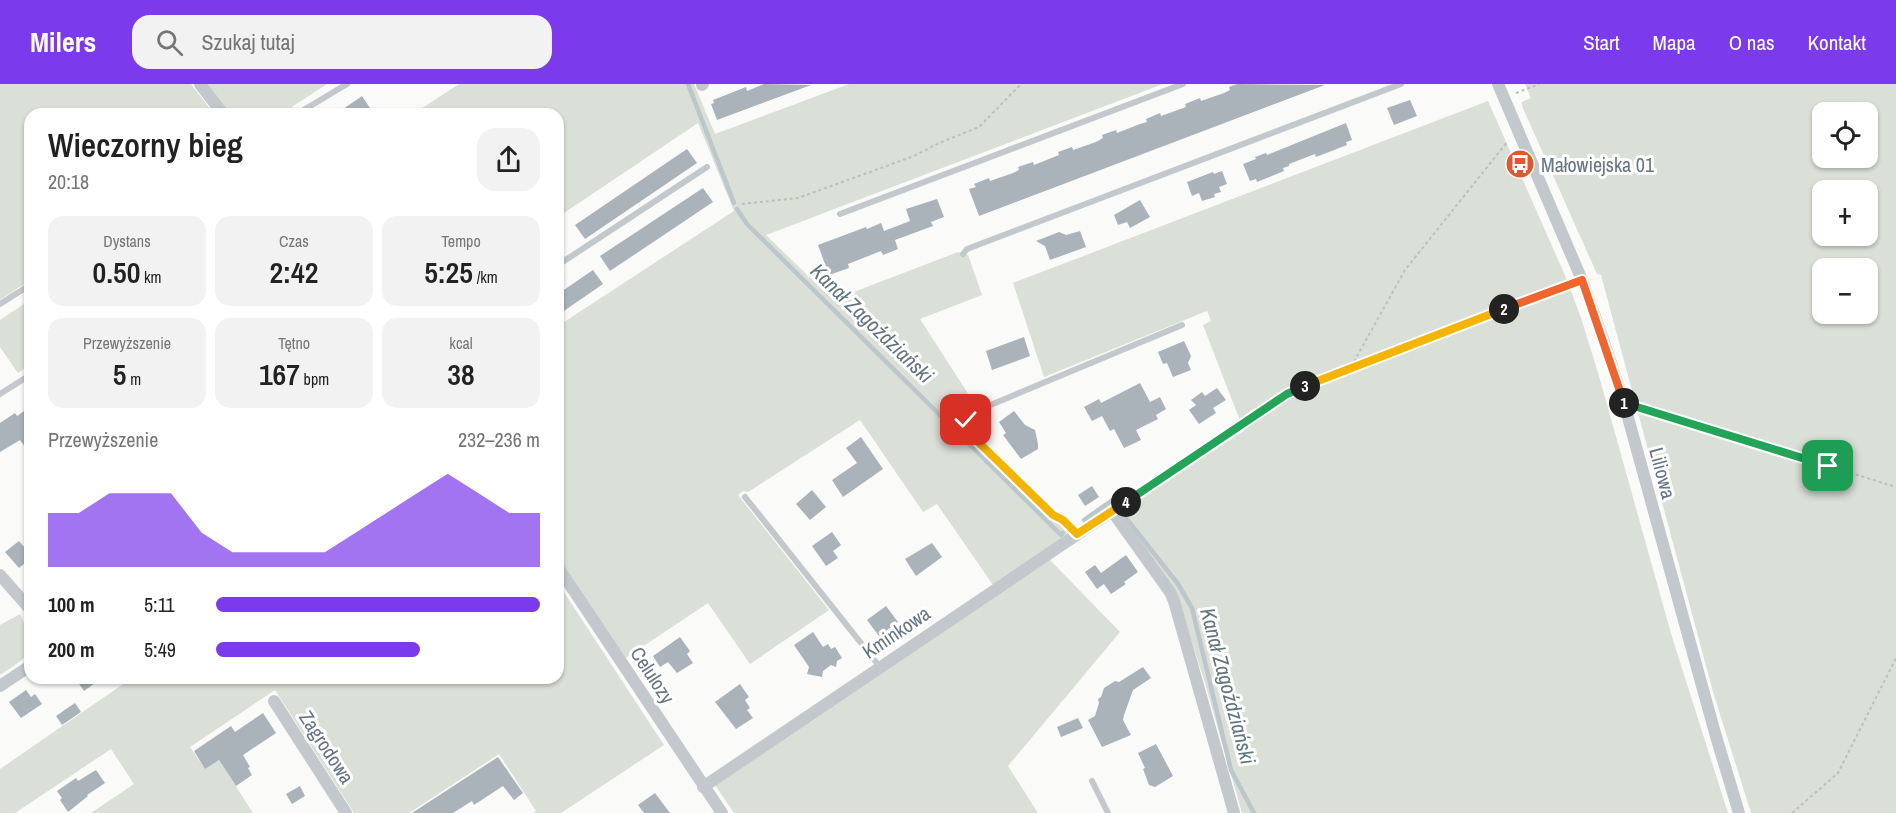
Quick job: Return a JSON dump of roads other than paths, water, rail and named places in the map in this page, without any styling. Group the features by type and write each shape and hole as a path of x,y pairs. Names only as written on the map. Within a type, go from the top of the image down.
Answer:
{"street":[{"path":"200,84 218,108"},
{"name":"Liliowa","path":"1498,84 1582,280 1624,402 1739,813"},
{"name":"Kminkowa","path":"703,787 1112,511 1170,592 1174,601 1233,813"},
{"path":"0,575 24,602"},
{"name":"Celulozy","path":"564,576 703,787 715,810"},
{"path":"0,686 24,670"},
{"name":"Zagrodowa","path":"274,701 346,813"}],"lane":[{"path":"307,108 346,84"},
{"path":"840,214 1183,84"},
{"path":"963,254 967,249 1401,84"},
{"path":"564,261 707,167"},
{"path":"0,304 24,289"},
{"path":"1077,534 1046,508 969,433 966,420 969,414 1182,325"},
{"path":"0,394 24,379"},
{"path":"745,497 880,667"},
{"path":"1092,781 1108,813"}],"waterway":[{"name":"Kanał Zagoździański","path":"688,84 734,203"},
{"name":"Kanał Zagoździański","path":"737,209 747,224 1061,535 1063,533"},
{"name":"Kanał Zagoździański","path":"1084,520 1114,499"},
{"name":"Kanał Zagoździański","path":"1122,513 1178,584 1192,608 1231,770 1254,813"}],"place":[{"name":"Małowiejska 01","path":"1520,164"}]}
